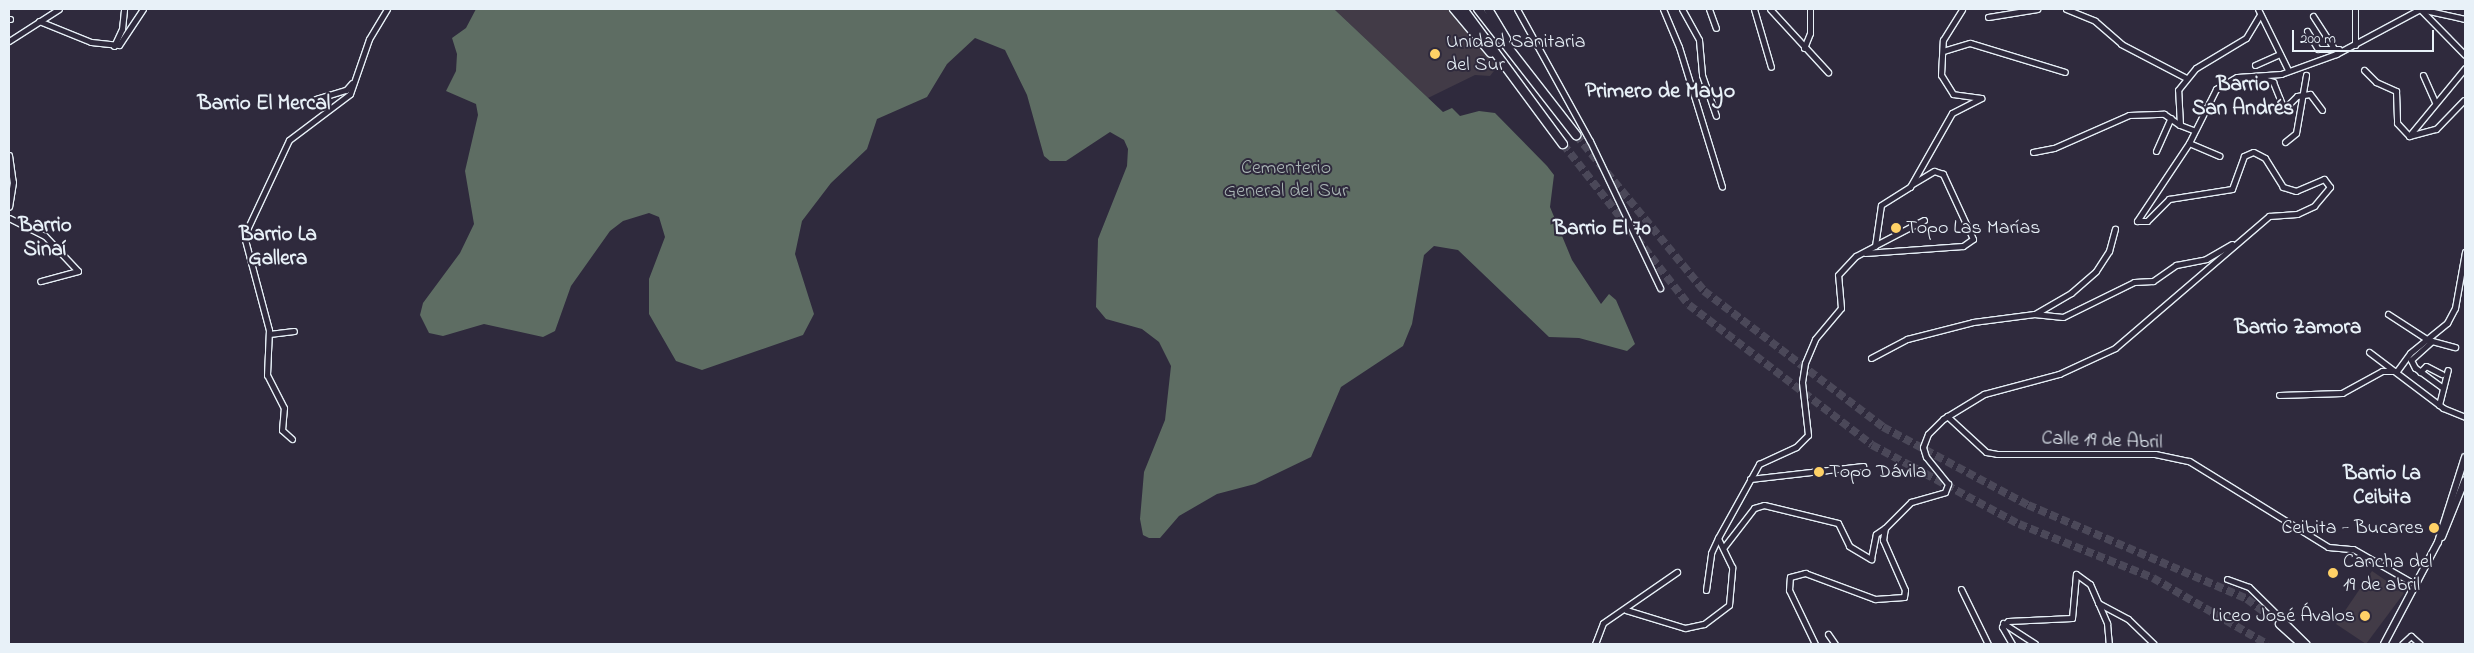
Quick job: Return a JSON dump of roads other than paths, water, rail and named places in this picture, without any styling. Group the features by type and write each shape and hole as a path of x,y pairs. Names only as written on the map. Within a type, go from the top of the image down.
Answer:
{"highway":[{"path":"1454,9 1505,67"},
{"path":"1463,9 1563,144"},
{"path":"1478,9 1576,135"},
{"path":"1488,9 1518,60"},
{"path":"2280,624 2302,644"}],"main road":[{"path":"2438,542 2465,456"},
{"path":"2385,644 2438,542 2464,485"}],"street":[{"path":"9,41 59,9"},
{"path":"114,46 122,29 124,9"},
{"path":"39,21 91,42 114,46 127,38 143,9"},
{"path":"292,439 282,430 284,408 267,375 269,334 244,244 246,227 274,178 289,140 348,96 372,32 387,9"},
{"path":"1517,9 1590,141 1660,288"},
{"path":"1663,9 1680,47 1722,187"},
{"path":"1682,9 1699,40 1702,75 1716,116"},
{"path":"1709,9 1716,28"},
{"path":"1754,9 1771,67"},
{"path":"1770,9 1828,72"},
{"path":"1804,48 1810,33 1810,9"},
{"path":"1912,184 1952,113 1981,98 1949,91 1941,75 1946,33 1962,9"},
{"path":"1988,17 2037,9"},
{"path":"2066,9 2082,11 2121,44 2186,78"},
{"path":"2354,9 2355,45"},
{"path":"2420,9 2465,55"},
{"path":"1724,547 1754,508 1764,505 1838,523 1849,546 1871,559 1876,534 1885,528 1911,502 1945,492 1948,484 1926,457 1923,447 1928,434 1947,416 1984,394 2059,374 2115,348 2269,216 2297,214 2314,206 2330,187 2329,181 2324,178 2296,191 2283,187 2265,158 2253,152 2244,156 2232,189 2177,196 2146,221 2140,222 2136,216 2189,143 2193,130 2219,85 2253,76 2288,70 2355,45 2420,9 2465,19"},
{"path":"2180,125 2178,90 2186,78 2246,38 2259,12"},
{"path":"2259,12 2288,70"},
{"path":"2313,16 2333,47 2339,50"},
{"path":"2307,31 2318,49 2333,47"},
{"path":"1943,52 1970,43 2065,72"},
{"path":"2255,65 2280,54"},
{"path":"2409,136 2435,102 2465,68"},
{"path":"316,99 348,88 359,69"},
{"path":"2364,70 2376,82 2396,90 2397,123 2409,136"},
{"path":"2423,75 2435,102"},
{"path":"2253,76 2273,82 2284,109 2304,94 2310,94 2322,110"},
{"path":"2285,142 2296,133 2306,76"},
{"path":"2409,136 2436,129 2464,100"},
{"path":"2033,152 2054,148 2129,115 2164,114 2180,125 2193,130"},
{"path":"2156,152 2171,118"},
{"path":"2189,143 2220,156"},
{"path":"9,154 13,182 9,207"},
{"path":"1864,253 1963,246 1973,238 1943,174 1934,171 1881,205 1875,246"},
{"path":"9,218 45,236 78,271 40,281"},
{"path":"1706,590 1711,553 1759,464 1805,439 1809,420 1802,382 1805,363 1815,338 1841,308 1838,275 1864,253 1924,220"},
{"path":"1871,358 1925,334 2034,314 2071,293 2096,271 2109,251 2115,229"},
{"path":"2034,314 2053,318 2074,313 2134,282 2153,281 2184,262 2206,259 2246,237"},
{"path":"2397,371 2410,353 2447,323 2462,282 2465,252"},
{"path":"2388,314 2428,340"},
{"path":"269,334 294,331"},
{"path":"2443,388 2420,372 2411,360 2427,344 2437,341 2455,347"},
{"path":"2369,352 2397,371 2439,405 2465,417"},
{"path":"2420,372 2426,366 2442,374"},
{"path":"2439,405 2448,370"},
{"path":"2278,395 2342,393 2382,371 2397,371"},
{"name":"Calle 19 de Abril","path":"1947,416 1992,453 2156,454 2189,461 2328,547 2353,549 2416,584"},
{"path":"1750,479 1809,469 1863,466"},
{"path":"1815,644 1789,590 1790,577 1805,573 1866,597 1899,600 1905,590 1883,540 1885,528"},
{"path":"1626,610 1686,628 1718,616 1729,605 1732,587 1732,567 1718,538"},
{"path":"1595,644 1603,623 1626,610 1677,572"},
{"path":"2003,623 2072,618 2076,574 2090,584 2110,631 2110,644"},
{"path":"2227,579 2249,586 2307,644"},
{"path":"1961,589 1988,644"},
{"path":"2098,603 2128,620 2154,644"},
{"path":"2003,623 2012,644"},
{"path":"2003,623 2035,644"},
{"path":"1828,634 1835,644"},
{"path":"2402,644 2411,636 2420,644"}],"tunnel":[{"path":"1576,135 1704,291 1883,427 2028,505 2247,599 2280,624"},
{"path":"1563,144 1689,305 1872,445 2019,524 2153,578 2267,644"}],"place":[{"name":"Unidad Sanitaria del Sur","path":"1435,54"},
{"name":"Topo Las Marías","path":"1896,228"},
{"name":"Topo Dávila","path":"1819,472"},
{"name":"Ceibita - Bucares","path":"2434,528"},
{"name":"Cancha del 19 de abril","path":"2333,573"},
{"name":"Liceo José Ávalos","path":"2365,616"}],"district":[{"name":"Primero de Mayo","path":"1660,93"},
{"name":"Barrio San Andrés","path":"2243,97"},
{"name":"Barrio El Mercal","path":"264,104"},
{"name":"Barrio El 70","path":"1602,229"},
{"name":"Barrio Sinaí","path":"45,238"},
{"name":"Barrio La Gallera","path":"278,247"},
{"name":"Barrio Zamora","path":"2298,328"},
{"name":"Barrio La Ceibita","path":"2382,486"}],"park label":[{"name":"Cementerio General del Sur","path":"1286,180"}]}
